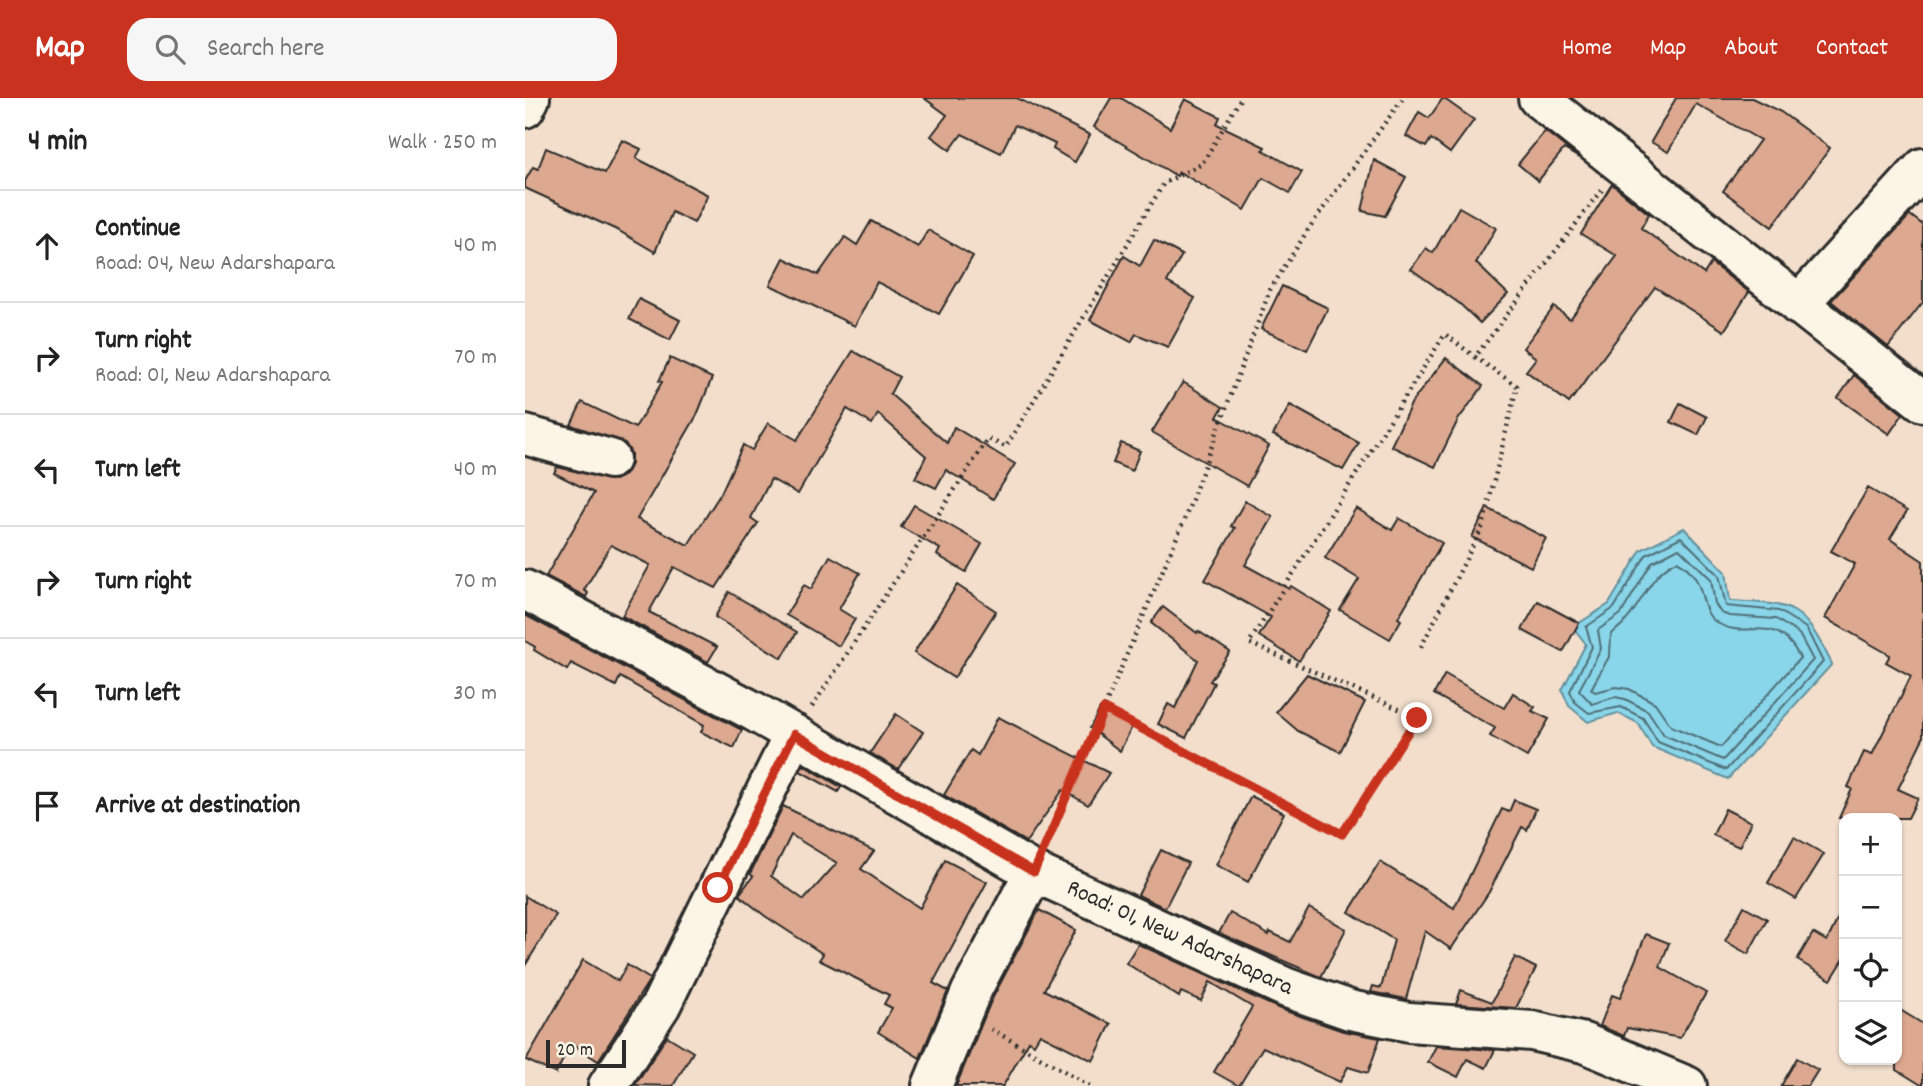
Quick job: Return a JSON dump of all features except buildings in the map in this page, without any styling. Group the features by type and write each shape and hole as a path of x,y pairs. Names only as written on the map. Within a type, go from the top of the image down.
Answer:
{"street":[{"path":"525,108 530,98"},
{"path":"1538,98 1923,402"},
{"path":"1798,305 1923,168"},
{"path":"525,435 610,459"},
{"name":"Road: 01, New Adarshapara","path":"525,590 794,734 1034,872 1286,988 1350,1010 1409,1022 1532,1031 1584,1043 1686,1086"},
{"path":"608,1086 661,1005 794,734"},
{"path":"932,1086 963,1013 1034,872"}],"path":[{"path":"794,734 988,439 1006,447 1164,183 1202,164 1241,98"},
{"path":"1034,872 1185,518 1270,290 1309,228 1403,98"},
{"path":"1475,357 1621,164"},
{"path":"1104,709 1342,834 1417,718 1249,643 1445,334 1517,386 1483,526 1421,647"},
{"path":"963,1013 1090,1086"}],"water":[{"path":"1684,528 1726,572 1730,601 1770,604 1795,612 1813,630 1832,664 1728,779 1652,747 1638,723 1618,713 1588,722 1569,706 1562,690 1586,644 1573,627 1609,604 1641,550"}],"route":[{"path":"718,888 794,734 1034,872 1104,709 1342,834 1417,718"}]}
